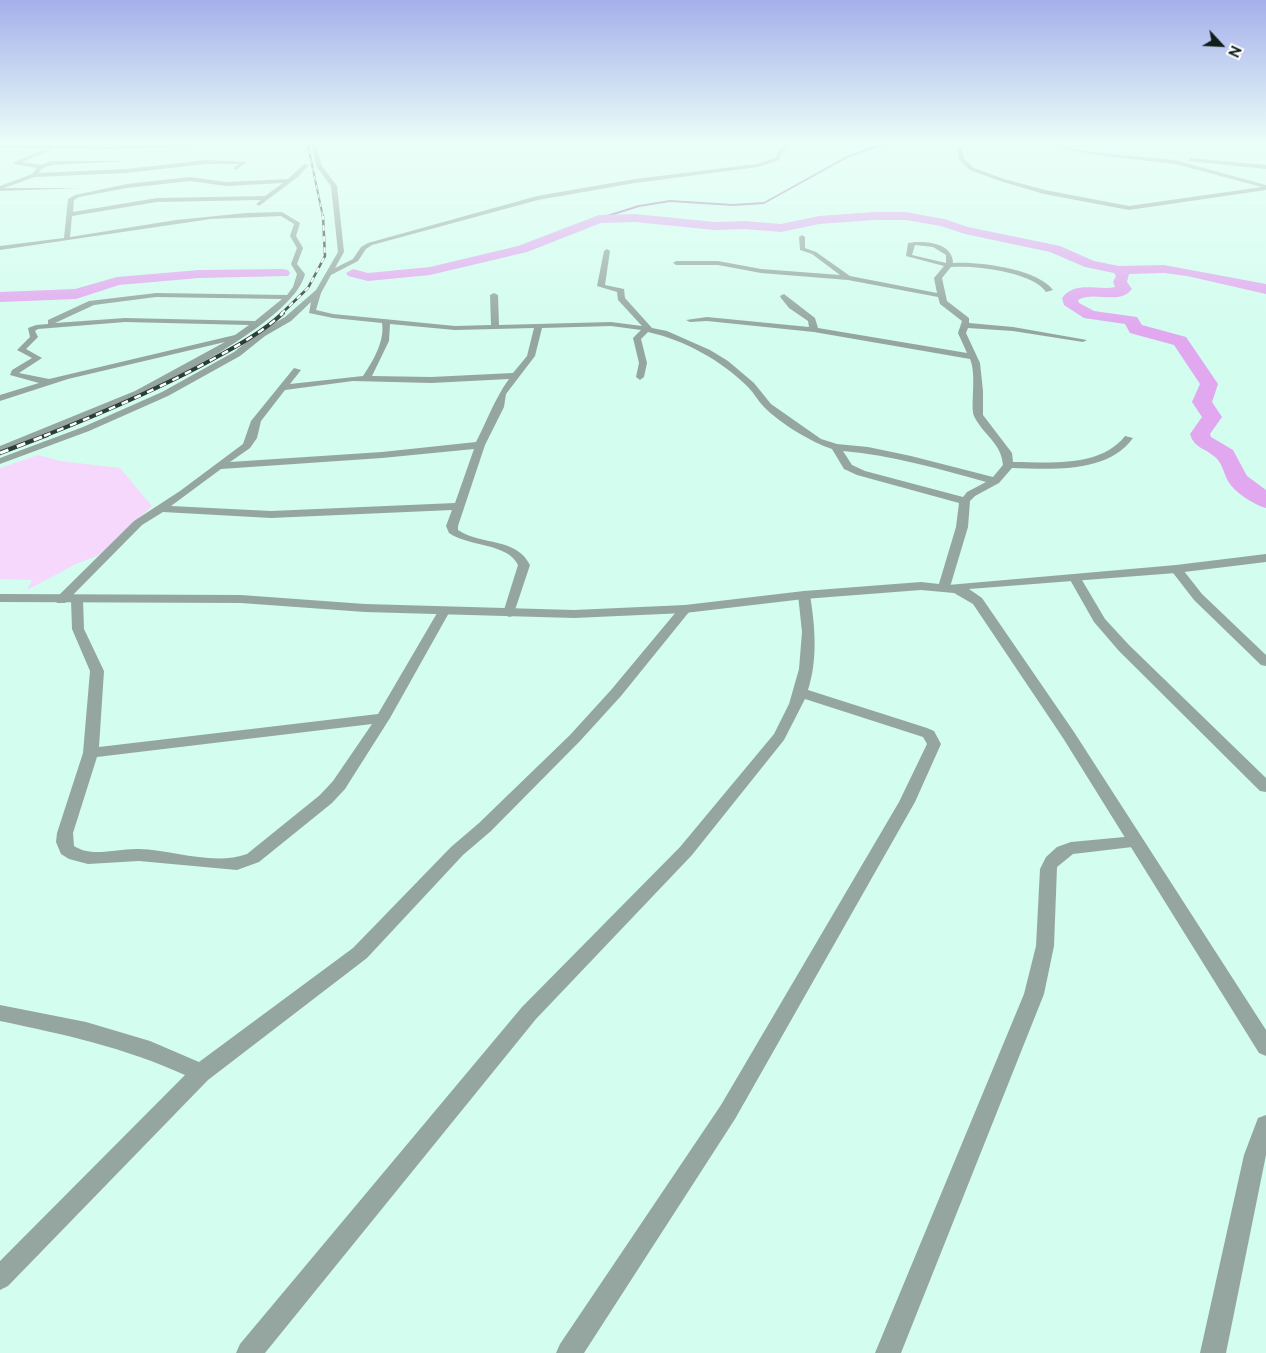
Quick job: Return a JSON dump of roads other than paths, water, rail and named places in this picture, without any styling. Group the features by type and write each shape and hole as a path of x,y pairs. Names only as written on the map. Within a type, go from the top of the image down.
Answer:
{"street":[{"path":"67,240 70,204"},
{"path":"68,215 132,204"},
{"path":"252,215 258,204"},
{"path":"336,204 341,252 319,291 312,308 314,312 455,328 538,328 611,324 648,328 677,337 720,360 751,385 768,406 818,441 836,447 894,455 995,481"},
{"path":"328,274 350,264 360,255 363,248 378,240 514,204"},
{"path":"1108,204 1128,208 1153,204"},
{"path":"0,248 67,240 156,224 282,214 296,222 293,236 300,248 294,264 301,274 297,286 288,298 253,327 204,360 162,382 0,449"},
{"path":"802,236 802,249 814,253 848,278"},
{"path":"607,251 601,286 621,290 621,298 648,328"},
{"path":"676,263 718,263 761,271 848,278 943,296"},
{"path":"944,587 962,527 964,501 971,494 995,481 1004,473 1008,465 1007,453 978,414 978,378 974,356 962,332 966,320 945,306 938,278 948,264 959,264 1010,271 1044,283 1049,290"},
{"path":"0,461 100,423 180,387 237,354 297,310 319,291"},
{"path":"48,325 86,305 140,297 167,295 288,298"},
{"path":"494,295 495,327"},
{"path":"784,296 792,306 812,320 814,330"},
{"path":"0,398 50,382 253,327 297,310"},
{"path":"690,320 708,319 814,330 974,356"},
{"path":"50,382 19,378 14,374 38,358 21,350 34,337 32,329 48,325 125,320 253,327"},
{"path":"366,378 382,351 387,325 385,320"},
{"path":"963,325 994,326 1083,340"},
{"path":"509,613 524,565 522,558 515,552 457,535 452,526 480,445 502,394 531,356 538,328"},
{"path":"640,377 643,363 637,338 648,328"},
{"path":"61,600 138,523 158,508 184,493 247,446 252,438 256,421 297,370"},
{"path":"282,388 366,378 431,380 514,376"},
{"path":"0,391 21,391"},
{"path":"1008,465 1066,463 1100,459 1122,447 1128,438"},
{"path":"220,466 382,455 480,445"},
{"path":"836,447 848,467 861,473 964,501"},
{"path":"158,508 196,514 270,516 328,515 458,506"},
{"path":"0,598 61,600 241,599 356,608 574,614 685,609 804,595 921,586 944,587 1075,578 1176,569 1266,558"},
{"path":"1176,569 1198,597 1266,662"},
{"path":"1075,578 1103,626 1156,682 1220,740 1266,786"},
{"path":"944,587 965,592 978,602 1069,735 1266,1047"},
{"path":"248,1353 529,1013 686,851 779,737 790,720 802,693 810,643 804,595"},
{"path":"78,600 78,629 97,672 90,753 66,833 64,842 67,850 75,856 88,858 139,855 237,864 252,858 266,849 326,798 348,772 383,718 444,611"},
{"path":"0,1278 201,1073 360,953 457,851 485,827 575,738 616,693 685,609"},
{"path":"569,1353 728,1112 907,802 934,744 929,734 922,731 802,693"},
{"path":"90,753 383,718"},
{"path":"888,1353 1034,994 1046,946 1048,869 1053,859 1061,852 1071,848 1135,842"},
{"path":"0,1014 86,1031 150,1050 201,1073"},
{"path":"1213,1353 1255,1155 1266,1125"}],"waterway":[{"path":"606,216 651,204"},
{"path":"719,204 746,204"},
{"path":"599,219 606,216"},
{"path":"353,273 368,277 430,271 522,249 599,219 635,218 715,226 745,225 781,228 819,220 874,216 906,216 944,223 965,230 1025,241 1055,249 1090,264 1119,270"},
{"path":"1119,270 1164,269 1266,289"},
{"path":"1119,270 1123,276 1120,282 1124,289 1111,293 1091,291 1077,293 1070,298 1072,305 1090,315 1131,320 1136,329 1164,335 1180,341 1209,384 1202,402 1212,417 1200,434 1202,440 1226,454 1238,480 1266,501"},
{"path":"0,297 76,294 117,281 199,274 283,273"}],"railway":[{"path":"320,204 323,217"},
{"path":"281,314 308,288 325,256 323,216"},
{"path":"44,436 130,400 193,370 250,338 283,313"},
{"path":"0,453 47,435"}]}
